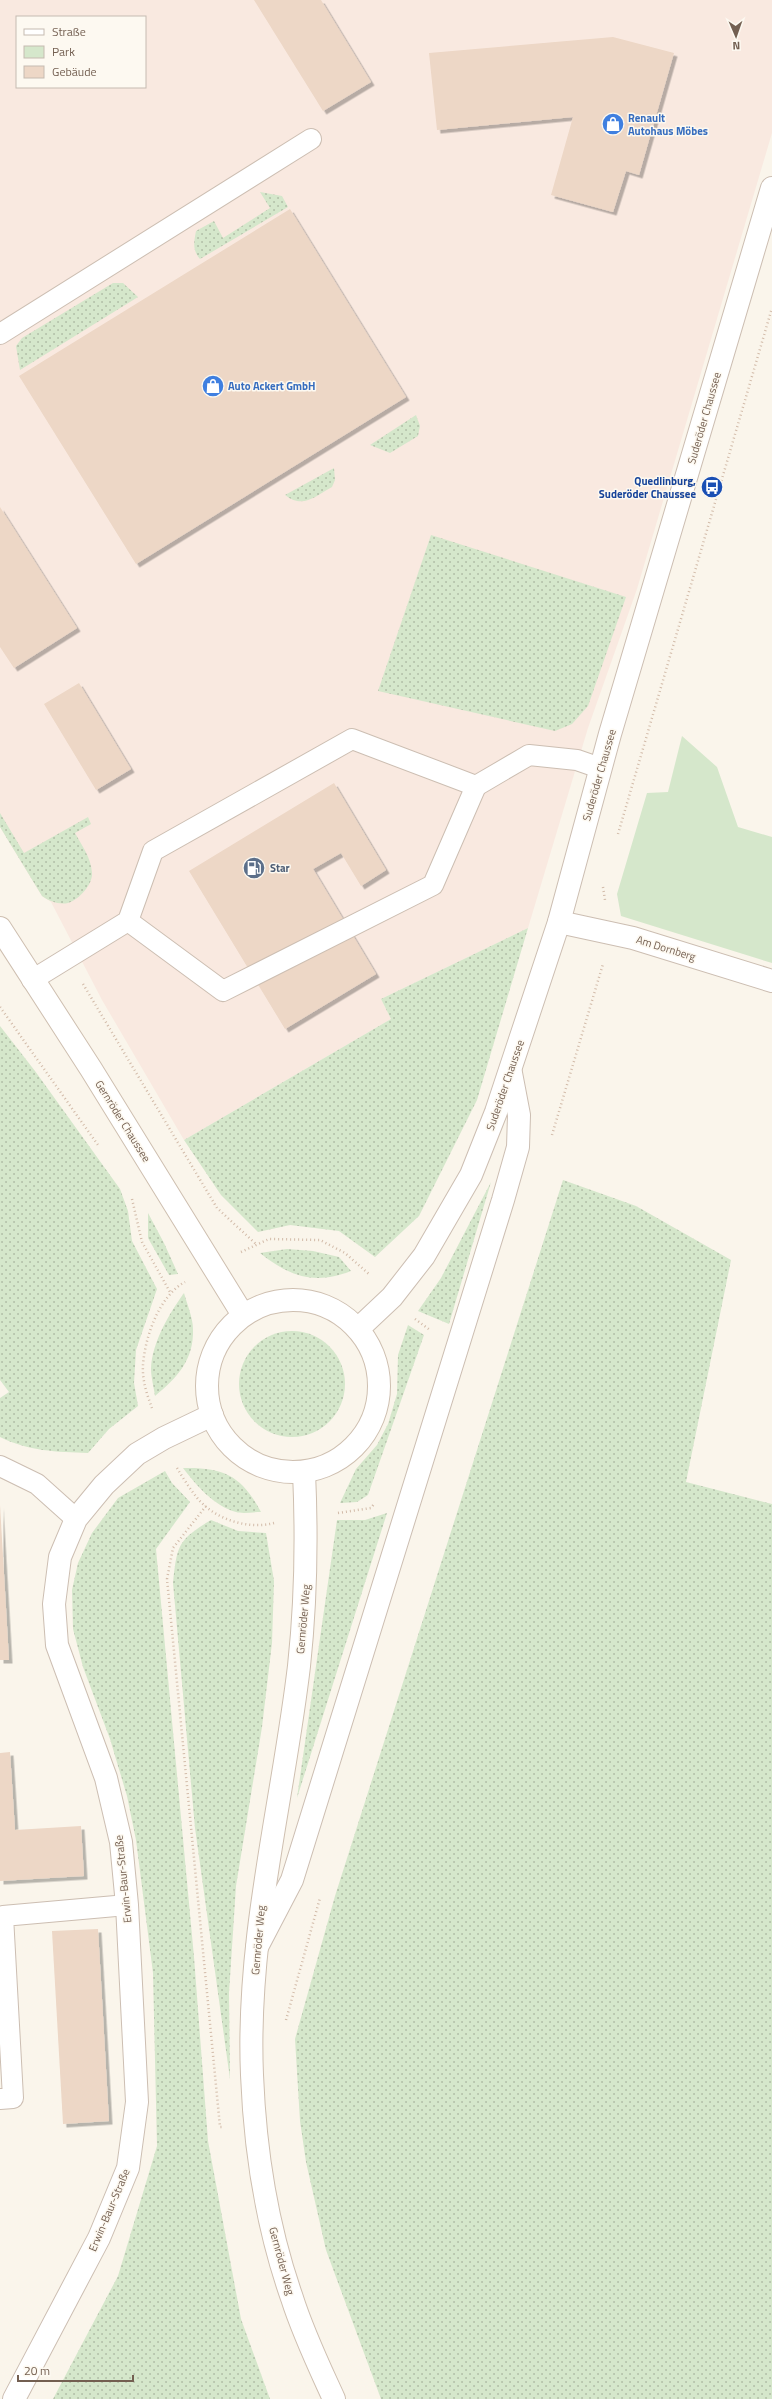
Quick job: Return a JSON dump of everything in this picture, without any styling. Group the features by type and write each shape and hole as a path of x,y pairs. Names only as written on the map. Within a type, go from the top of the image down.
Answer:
{"street":[{"name":"Suderöder Chaussee","path":"358,1329 392,1297 424,1256 471,1175 496,1112 559,922 600,768 772,188"},
{"name":"Am Dornberg","path":"559,922 633,938 772,981"},
{"name":"Gernröder Chaussee","path":"0,928 32,980 91,1069 243,1315"},
{"path":"256,1948 292,1880 518,1147 519,1115 511,1069"},
{"path":"279,1301 309,1301 336,1312 358,1329 371,1348 378,1369 380,1390 376,1412 367,1432 353,1449 330,1464 304,1472 273,1470 252,1463 228,1443 212,1416 206,1386 209,1365 222,1337 243,1315 260,1306 279,1301"},
{"name":"Erwin-Baur-Straße","path":"14,2399 99,2238 128,2168 137,2102 127,1905 122,1842 106,1778 57,1644 54,1604 60,1557 76,1519 104,1485 137,1454 164,1438 212,1416"},
{"name":"Gernröder Weg","path":"304,1472 307,1514 306,1582 299,1667 264,1885 256,1948 252,2066 256,2128 264,2186 276,2246 292,2298 310,2346 334,2399"}],"lane":[{"path":"0,334 311,139"},
{"path":"32,980 128,921 153,851 352,739 476,786"},
{"path":"128,921 223,991 432,885 476,786 529,755 577,760 600,768"},
{"path":"0,1466 37,1484 76,1519"},
{"path":"0,2099 13,2098 2,1916 127,1905"}],"path":[{"path":"616,842 772,308"},
{"path":"605,879 603,887 609,934"},
{"path":"67,959 218,1208 257,1245"},
{"path":"0,1007 99,1146"},
{"path":"132,1198 142,1242 170,1292"},
{"path":"251,1247 268,1239 320,1240 345,1253 371,1276"},
{"path":"152,1407 146,1394 143,1367 146,1344 170,1292 182,1284"},
{"path":"414,1318 432,1331 458,1342"},
{"path":"175,1466 198,1499 206,1506 216,1514 244,1524 270,1524 307,1514 338,1513 371,1508 376,1501"},
{"path":"206,1506 173,1548 167,1579 169,1619 220,2127 256,2128"},
{"path":"285,2023 287,2009 321,1897"}],"shaded area":[{"path":"0,0 772,0 772,133 637,589 588,728 528,928 381,999 391,1019 184,1140 102,1000 51,902 42,896 0,827"}],"green space":[{"path":"260,192 282,196 288,207 200,259 197,256 194,242 196,231 214,221 223,238 270,208"},
{"path":"113,283 123,283 138,297 20,370 16,346 22,338"},
{"path":"416,415 420,426 418,436 390,453 370,445"},
{"path":"334,468 335,480 332,487 314,498 297,501 285,495"},
{"path":"431,535 626,597 588,706 572,724 555,731 378,691"},
{"path":"682,736 717,767 738,827 772,837 772,963 621,916 617,894 647,793 668,792"},
{"path":"0,813 24,853 88,817 91,824 75,833 88,857 92,877 88,887 77,899 68,903 61,903 54,902 42,896 0,827"},
{"path":"528,928 477,1100 419,1216 375,1257 339,1231 290,1225 258,1232 221,1195 184,1140 391,1019 381,999"},
{"path":"0,1026 35,1071 120,1189 128,1211 132,1241 157,1289 136,1350 134,1383 138,1406 109,1429 88,1453 32,1448 0,1437 0,1398 9,1392 0,1380"},
{"path":"563,1180 636,1206 731,1260 686,1482 772,1504 772,2399 381,2399 326,2250 306,2162 300,2121 295,2039 335,1896"},
{"path":"491,1182 449,1324 418,1311 441,1278"},
{"path":"148,1213 178,1274 169,1275 148,1238"},
{"path":"287,1249 313,1251 339,1257 351,1271 326,1277 314,1278 303,1276 282,1268 260,1253"},
{"path":"184,1293 193,1325 191,1350 183,1367 177,1375 155,1396 151,1375 154,1349 167,1319"},
{"path":"408,1325 424,1335 368,1495 357,1502 340,1503 356,1469 377,1445 388,1424 397,1394 398,1355"},
{"path":"292,1331 312,1335 330,1346 341,1364 345,1384 341,1404 330,1422 312,1433 292,1437 272,1433 254,1422 243,1404 239,1384 243,1364 254,1346 272,1335"},
{"path":"183,1468 210,1469 230,1476 247,1490 261,1512 239,1513 220,1505 200,1488"},
{"path":"165,1471 172,1483 190,1502 156,1549 194,1957 208,2141 241,2319 270,2399 53,2399 118,2276 157,2146 153,1973 136,1840 127,1796 110,1739 83,1667 73,1629 72,1590 78,1563 92,1533 118,1498"},
{"path":"387,1513 297,1798 337,1520 365,1520"},
{"path":"211,1520 238,1531 266,1533 274,1581 272,1643 262,1727 236,1886 229,1993 230,2079 195,1828 173,1583 176,1560 181,1545 192,1533"}],"building":[{"path":"254,0 321,0 371,82 323,111"},
{"name":"Renault Autohaus Möbes","path":"613,37 674,53 639,175 626,171 613,212 551,195 573,117 437,130 429,53"},
{"name":"Auto Ackert GmbH","path":"290,209 406,397 136,564 19,376"},
{"path":"0,507 77,628 14,668 0,647"},
{"path":"79,683 131,769 96,790 44,704"},
{"path":"334,783 386,870 361,886 341,853 313,869 376,974 285,1029 189,871"},
{"path":"0,1505 9,1660 0,1660"},
{"path":"10,1752 15,1830 81,1826 84,1876 0,1881 0,1753"},
{"path":"98,1929 109,2121 63,2124 52,1931"}],"place":[{"name":"Renault Autohaus Möbes","path":"613,124"},
{"name":"Auto Ackert GmbH","path":"213,386"},
{"name":"Quedlinburg, Suderöder Chaussee","path":"712,487"},
{"name":"Star","path":"254,868"}]}
